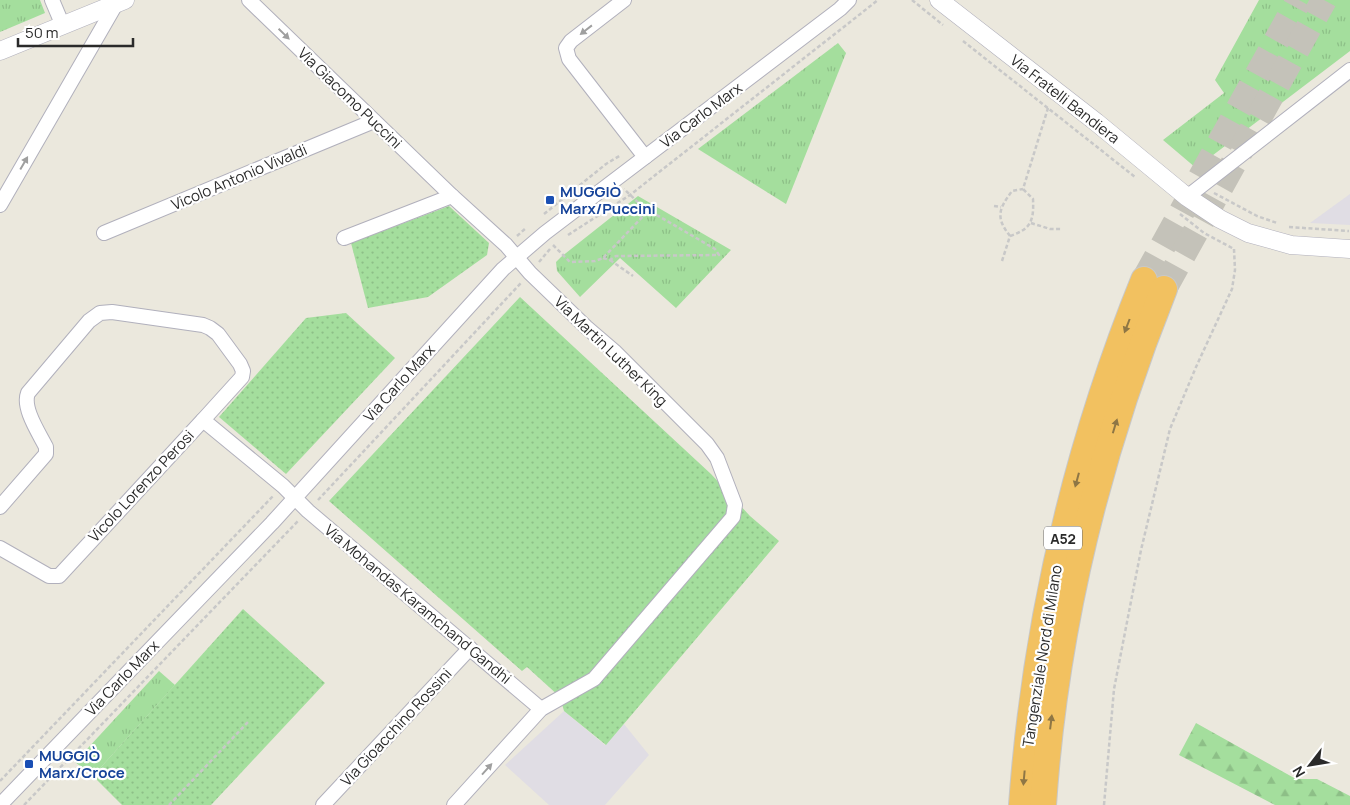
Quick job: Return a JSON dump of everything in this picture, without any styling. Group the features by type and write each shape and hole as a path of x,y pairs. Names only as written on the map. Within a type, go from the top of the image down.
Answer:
{"highway":[{"name":"Tangenziale Nord di Milano","path":"1022,805 1036,676 1048,605 1063,535 1102,395 1154,284 1137,358 1103,464 1071,600 1050,728 1043,805"}],"street":[{"path":"52,0 62,26"},
{"name":"Via Giacomo Puccini","path":"249,0 452,196 506,245 516,257"},
{"path":"624,0 571,41 566,48 569,59 645,157"},
{"name":"Via Carlo Marx","path":"0,805 295,498 503,269 544,233 845,4 858,0"},
{"name":"Via Fratelli Bandiera","path":"940,0 1096,122 1194,192 1220,219 1248,233 1291,245 1350,248"},
{"path":"0,50 120,2"},
{"path":"0,205 120,2"},
{"path":"1194,192 1350,70"},
{"name":"Vicolo Antonio Vivaldi","path":"104,233 374,121"},
{"path":"344,238 452,196"},
{"name":"Via Martin Luther King","path":"454,805 541,709 594,679 733,518 735,505 717,458 708,444 614,351 530,273 516,257"},
{"path":"0,507 46,454 46,447 27,408 26,399 28,393 89,321 100,313 112,312 203,325 218,334 240,364 243,371 242,377 203,420"},
{"name":"Vicolo Lorenzo Perosi","path":"0,548 49,576 59,576 203,420 295,498"},
{"name":"Via Mohandas Karamchand Gandhi","path":"295,498 541,709"},
{"name":"Via Gioacchino Rossini","path":"323,805 470,648"}],"path":[{"path":"561,240 630,195 878,0"},
{"path":"912,0 942,25"},
{"path":"1023,189 1048,108"},
{"path":"1010,236 1002,226 1001,208 1012,191 1023,189"},
{"path":"1010,236 1022,232 1031,222 1034,210 1033,199 1023,189"},
{"path":"1194,192 1280,224"},
{"path":"610,260 616,256 718,256 715,249 649,210 630,195"},
{"path":"994,206 1001,208"},
{"path":"24,805 308,511 554,245 570,262 595,261 603,258 649,210"},
{"path":"1031,222 1050,229 1062,229"},
{"path":"1287,226 1350,231"},
{"path":"1002,261 1010,236"},
{"path":"1104,805 1114,689 1141,550 1170,429 1232,289 1235,270 1234,250"},
{"path":"603,258 610,260 632,276"},
{"path":"168,805 249,721"}],"shaded area":[{"path":"1350,194 1350,225 1310,223"},
{"path":"564,711 605,745 624,724 649,755 605,805 549,805 505,765"}],"green space":[{"path":"0,0 40,0 45,13 0,32"},
{"path":"1259,0 1350,0 1350,51 1196,168 1163,140 1224,93 1215,80"},
{"path":"838,43 846,53 786,204 698,149"},
{"path":"638,196 731,250 676,308 620,258 580,297 557,271 556,262 561,257"},
{"path":"449,206 489,243 487,255 428,297 368,308 351,243"},
{"path":"520,297 711,474 750,516 779,541 606,745 564,711 560,697 527,667 522,671 329,501"},
{"path":"346,313 395,358 286,474 219,417 306,318"},
{"path":"243,609 325,683 211,805 122,805 93,776"},
{"path":"159,671 175,685 93,776 75,762"},
{"path":"1196,723 1296,779 1317,779 1350,796 1350,805 1275,805 1179,755"}],"tunnel":[{"path":"1144,280 1299,0"},
{"path":"1164,289 1324,0"}],"place":[{"name":"MUGGIÒ Marx/Puccini","path":"550,200"},
{"name":"MUGGIÒ Marx/Croce","path":"29,764"}]}
